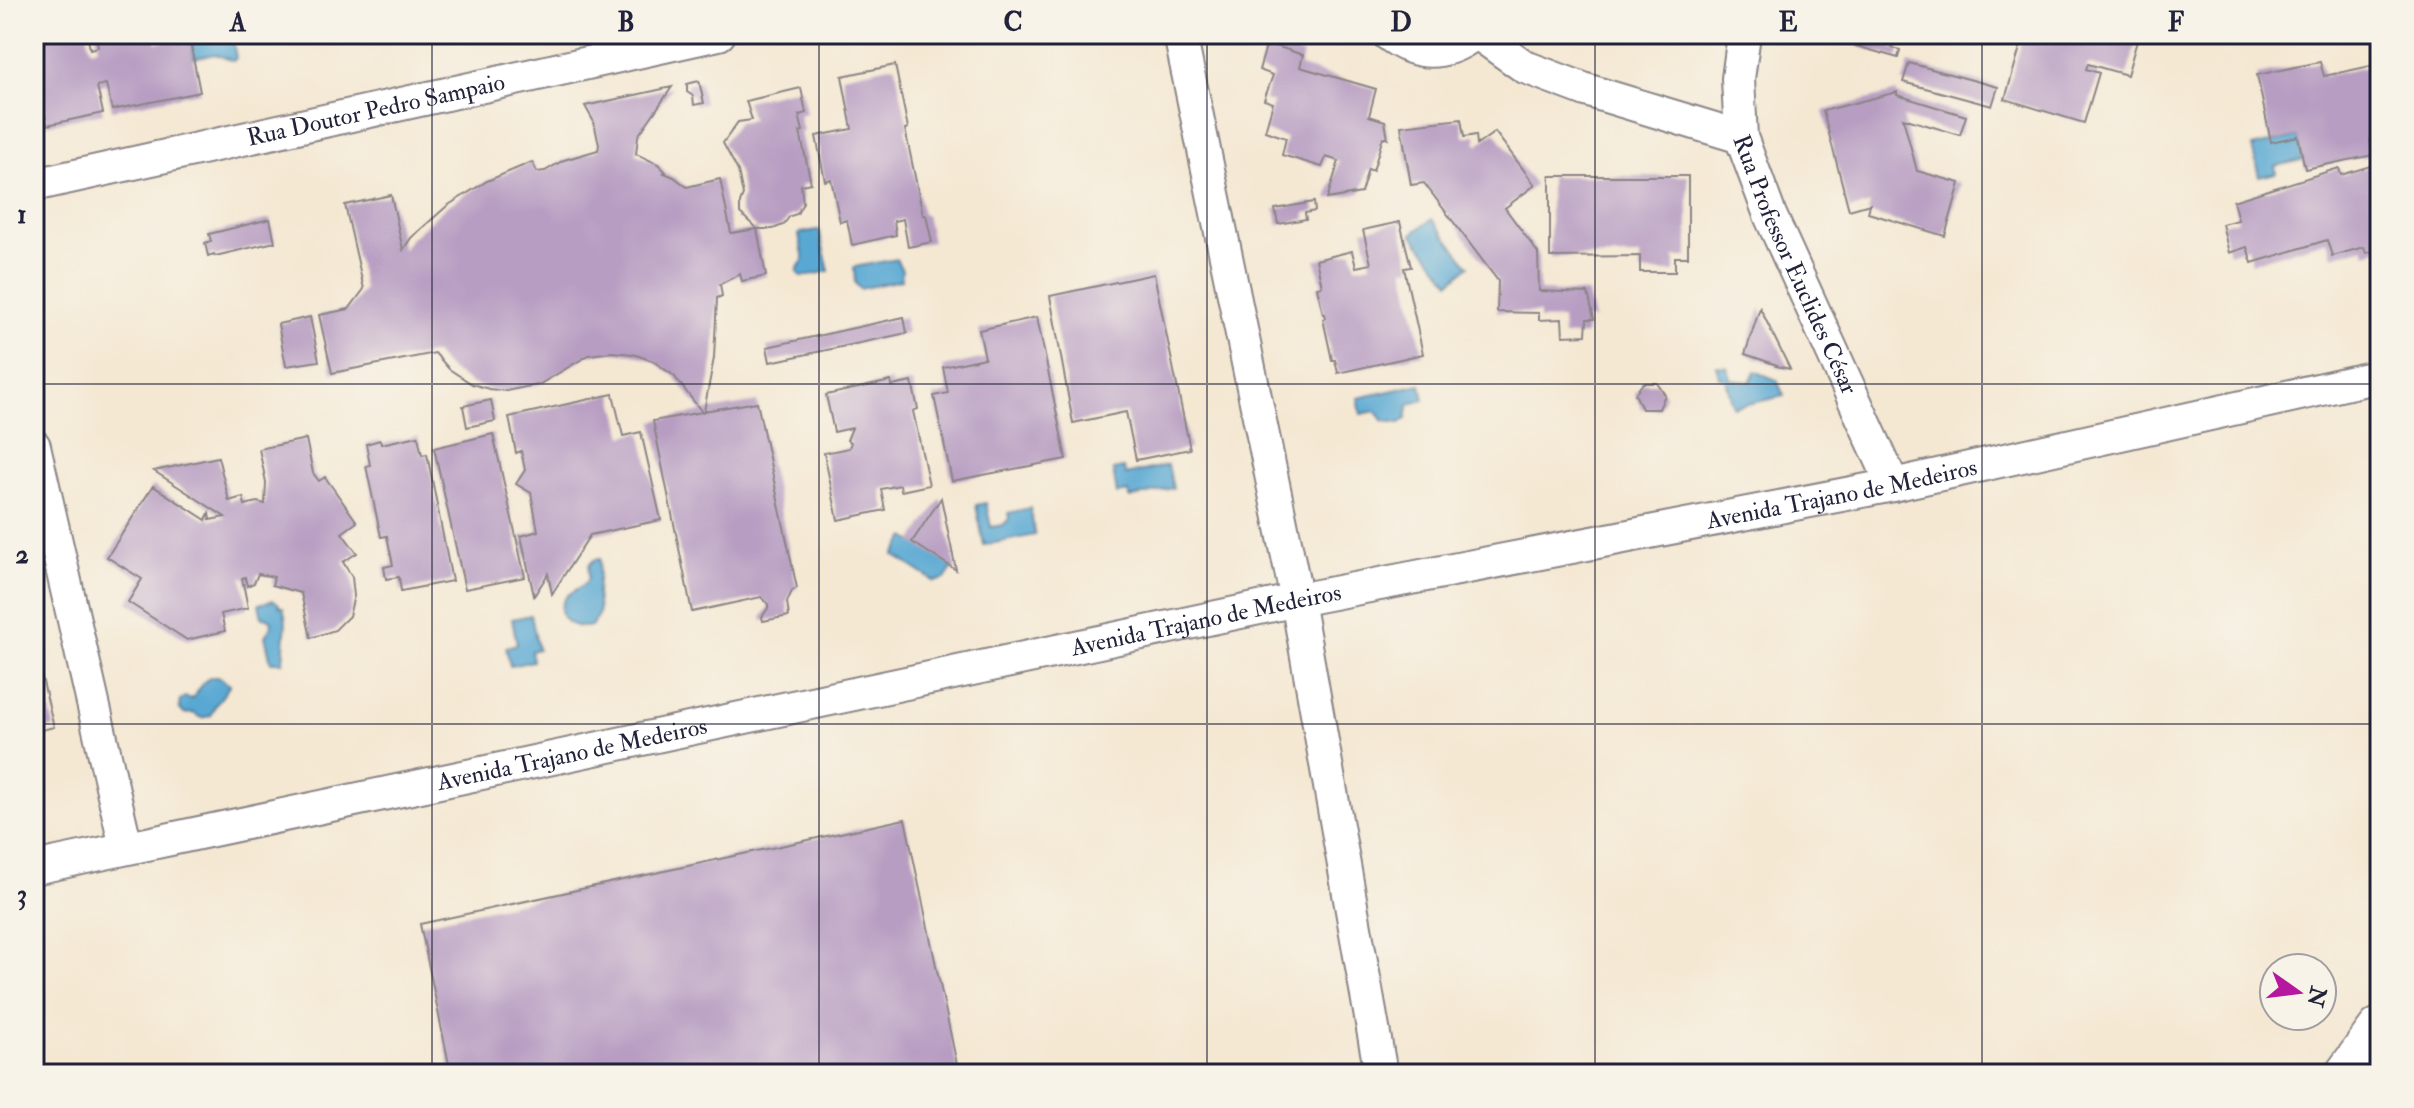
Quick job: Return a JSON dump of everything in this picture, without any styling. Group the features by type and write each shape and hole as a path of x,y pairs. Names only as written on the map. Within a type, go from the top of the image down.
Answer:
{"main road":[{"path":"2348,1074 2380,1030"}],"street":[{"name":"Rua Doutor Pedro Sampaio","path":"34,185 719,34"},
{"path":"1180,34 1297,600 1381,1074"},
{"path":"1388,34 1400,44 1419,51 1440,51 1460,45 1477,34 1525,67 1586,90 1741,137"},
{"name":"Rua Professor Euclides César","path":"1744,34 1738,79 1741,137 1770,215 1893,485"},
{"name":"Avenida Trajano de Medeiros","path":"34,868 1297,600 1893,485 2380,376"},
{"path":"34,446 126,847"}],"water":[{"path":"170,34 232,34 236,58 233,61 215,54 194,58 190,37 168,41"},
{"path":"2298,136 2303,160 2275,166 2276,173 2259,177 2252,147"},
{"path":"1432,219 1469,266 1450,282 1412,234"},
{"path":"819,230 829,271 802,277 798,270 804,259 799,235"},
{"path":"896,259 902,270 901,280 860,289 855,283 854,267"},
{"path":"1716,366 1727,367 1732,380 1750,382 1755,371 1777,380 1784,396 1733,407 1726,379 1719,377"},
{"path":"1421,384 1424,400 1409,404 1406,419 1400,423 1384,421 1376,411 1361,414 1358,398"},
{"path":"1168,465 1173,488 1130,498 1129,492 1117,494 1113,470 1124,468 1126,475"},
{"path":"986,503 991,527 1003,525 1009,519 1008,513 1030,508 1035,535 984,545 976,505"},
{"path":"906,537 953,567 945,579 935,582 894,555"},
{"path":"600,559 599,613 591,626 570,624 562,615 563,603 567,596 586,582 589,565"},
{"path":"273,600 283,607 286,620 283,662 271,662 265,636 272,621 262,618 259,604"},
{"path":"531,615 538,649 531,651 533,661 510,666 506,647 517,644 512,619"},
{"path":"211,677 218,677 230,685 211,716 201,718 193,713 184,714 179,708 180,700 185,697 192,699"}],"building":[{"path":"34,34 87,34 90,49 98,47 96,34 155,34 157,43 189,36 200,92 112,110 106,84 97,86 103,113 47,125 34,63"},
{"path":"1851,34 1896,34 1892,48 1900,50 1898,58 1856,46 1858,37"},
{"path":"2024,34 2139,34 2127,75 2088,64 2086,69 2099,73 2084,123 2005,99"},
{"path":"1267,43 1303,55 1300,67 1376,89 1369,116 1385,121 1388,139 1383,137 1373,171 1368,169 1361,193 1327,199 1339,161 1326,157 1322,167 1282,155 1286,138 1265,131 1273,103 1264,100 1273,75 1259,70"},
{"path":"2320,62 2324,76 2380,64 2380,137 2370,139 2373,155 2305,169 2298,136 2271,142 2257,75"},
{"path":"1909,63 1998,87 1992,106 1903,82"},
{"path":"895,65 908,128 905,129 923,215 926,215 932,242 908,247 903,219 894,221 896,235 852,245 847,220 840,222 831,179 825,181 816,136 852,129 842,76"},
{"path":"699,81 704,103 694,105 693,96 687,92 687,84"},
{"path":"672,87 638,136 636,154 658,164 664,173 687,187 720,179 731,233 757,229 766,276 742,281 740,274 720,284 722,296 717,298 714,358 704,411 757,402 797,588 787,602 789,616 763,621 768,604 761,597 692,612 653,421 702,412 674,376 653,361 633,354 612,352 589,355 540,384 506,391 472,384 449,369 435,353 332,373 319,315 349,309 364,289 345,205 391,195 403,250 411,238 447,206 487,181 532,162 537,172 545,171 564,160 598,150 594,122 585,106"},
{"path":"801,88 806,113 799,115 803,131 800,132 811,183 801,185 803,203 797,214 773,229 757,229 740,213 743,195 738,171 723,143 738,122 752,120 746,101"},
{"path":"1897,92 1897,95 1966,116 1960,135 1903,118 1917,171 1960,183 1945,236 1868,213 1870,204 1849,210 1823,111"},
{"path":"1461,119 1464,137 1476,135 1477,145 1495,132 1535,185 1505,208 1538,253 1539,291 1588,293 1594,319 1587,319 1586,335 1563,336 1562,319 1539,320 1539,313 1497,312 1498,281 1424,183 1411,185 1401,126"},
{"path":"2380,163 2380,249 2366,253 2364,247 2332,256 2327,240 2252,263 2247,247 2229,253 2222,224 2238,220 2233,201 2339,168 2341,175"},
{"path":"1550,176 1688,176 1688,257 1675,257 1675,272 1640,272 1640,256 1550,257"},
{"path":"1314,202 1315,211 1305,213 1306,219 1278,224 1275,209"},
{"path":"270,219 275,242 208,256 205,243 211,241 209,234"},
{"path":"1400,222 1411,267 1404,268 1423,354 1338,373 1323,319 1326,317 1317,287 1322,286 1316,260 1352,251 1356,267 1371,264 1363,230"},
{"path":"1154,274 1190,449 1136,460 1126,412 1073,423 1050,296"},
{"path":"1760,308 1790,369 1745,354"},
{"path":"310,317 319,361 286,366 278,324"},
{"path":"904,317 907,333 770,362 767,347"},
{"path":"1037,317 1066,459 952,481 934,396 948,393 943,367 985,358 979,330"},
{"path":"891,381 892,386 912,382 918,409 913,411 929,485 901,491 900,485 881,489 885,510 838,520 824,453 849,448 851,442 847,440 852,428 834,432 826,395"},
{"path":"1643,383 1657,383 1665,395 1659,409 1642,409 1635,394"},
{"path":"613,394 623,436 641,432 661,520 590,535 552,594 548,574 534,596 521,536 538,531 531,493 516,484 525,470 521,451 516,453 509,417"},
{"path":"491,400 495,421 467,427 463,406"},
{"path":"493,434 525,577 465,589 434,448"},
{"path":"418,436 422,455 427,454 452,581 401,591 399,577 386,579 384,567 393,565 387,536 381,537 366,466 370,465 366,444"},
{"path":"306,439 313,473 319,481 325,477 357,522 342,533 357,553 343,562 352,577 354,596 349,616 335,630 311,638 301,593 272,585 274,577 258,574 254,583 247,586 245,577 242,578 248,608 221,614 225,631 187,640 128,602 142,579 107,557 153,486 206,520 209,513 210,520 225,517 154,471 218,457 229,501 243,497 245,505 265,504 266,482 259,449"},
{"path":"941,498 956,570 912,542"},
{"path":"34,645 54,727 34,732"},
{"path":"905,819 959,1074 451,1074 420,924"}]}
